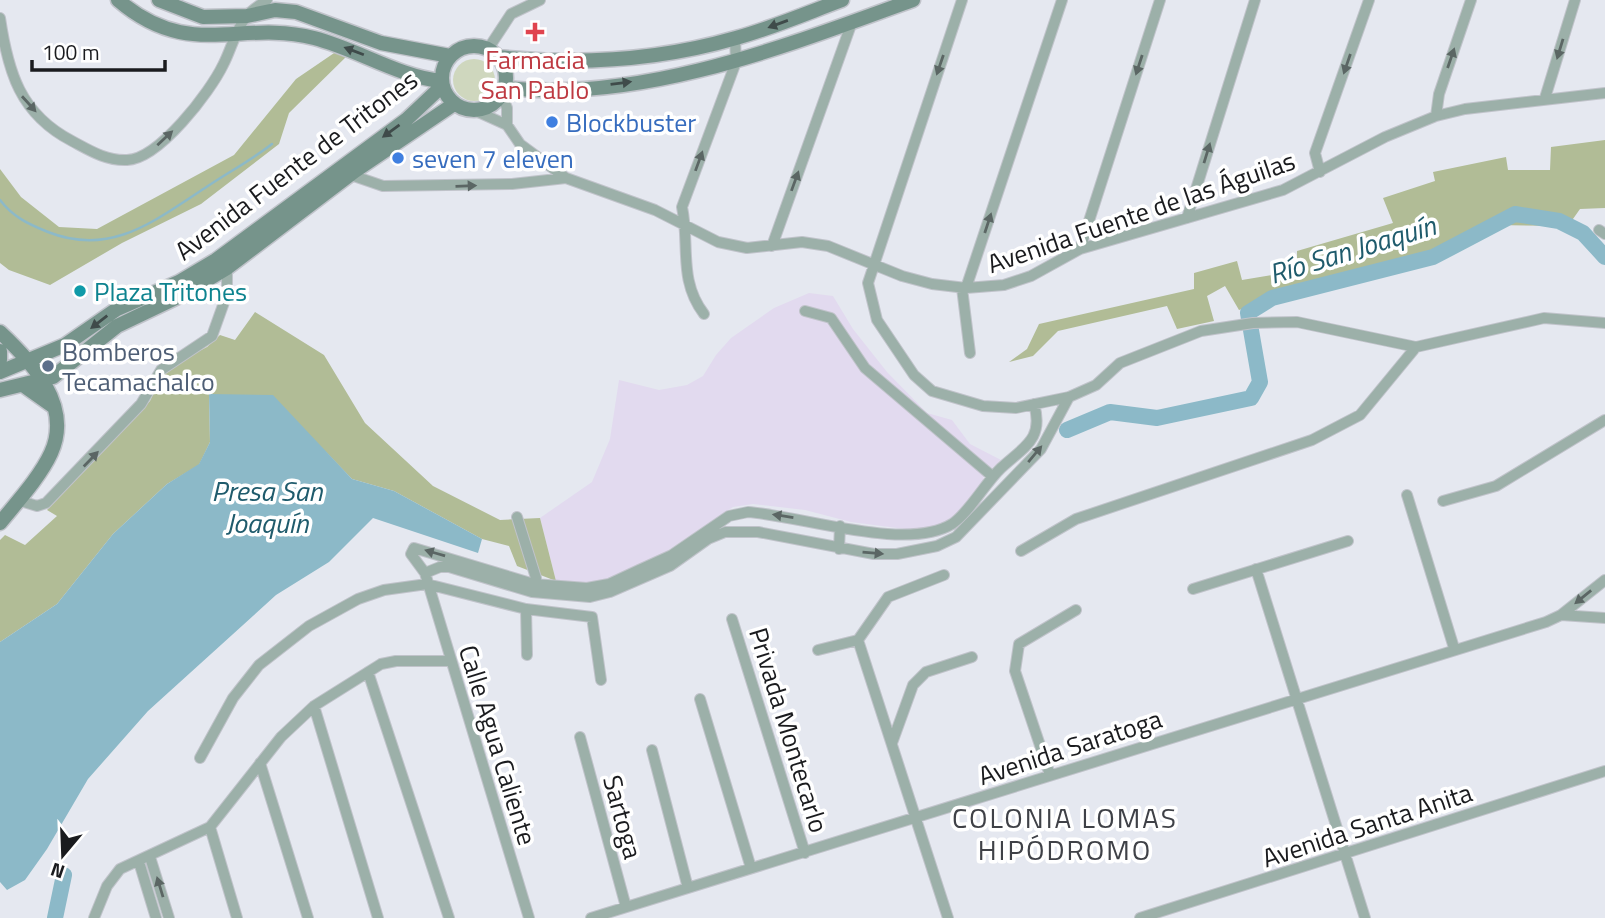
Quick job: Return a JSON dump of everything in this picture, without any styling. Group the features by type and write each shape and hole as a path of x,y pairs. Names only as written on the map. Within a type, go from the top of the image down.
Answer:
{"main road":[{"path":"118,0 153,24 195,37 267,33 310,37 442,84"},
{"path":"159,0 193,15 247,16 275,10 296,12 381,43 450,56"},
{"path":"493,53 505,69 503,91 495,103 476,111 454,104 442,84 443,68 450,56 464,47 559,61 648,56 735,38 842,0"},
{"path":"503,91 624,84 736,62 913,0"},
{"path":"223,16 236,36"},
{"name":"Avenida Fuente de Tritones","path":"0,372 76,339 117,309 179,282 216,260 407,120 442,84"},
{"name":"Avenida Fuente de Tritones","path":"0,390 23,385 46,386 117,326 182,295 227,268 351,175 454,104"},
{"path":"0,332 30,361 46,386 54,407 56,434 51,454 0,523"},
{"path":"0,352 0,360"},
{"path":"0,531 58,453 62,430 59,389 62,372"},
{"path":"23,385 54,407"}],"street":[{"path":"0,18 7,64 23,99 60,135 104,158 128,161 145,155 166,137 207,93 247,16 267,0"},
{"path":"493,53 511,15 540,0"},
{"path":"962,0 868,283 877,320 914,375 932,391 983,406 1016,408 1069,397 1096,386 1120,363 1201,331 1249,324 1297,322 1416,347 1544,318 1605,323"},
{"path":"970,353 964,288 1062,0"},
{"path":"1080,249 1160,0"},
{"path":"1186,218 1255,0"},
{"path":"1320,172 1315,153 1369,0"},
{"path":"1436,116 1439,94 1471,0"},
{"path":"1545,98 1575,0"},
{"path":"772,246 852,22"},
{"path":"704,314 686,281 686,226 682,207 736,62 735,38"},
{"path":"503,91 507,125"},
{"name":"Avenida Fuente de las Águilas","path":"476,111 507,125 530,152 566,178 628,199 718,242 747,248 802,242 828,246 932,284 964,288 1004,285 1031,276 1080,249 1245,203 1320,172 1385,137 1436,116 1465,108 1605,93"},
{"path":"351,175 383,186 419,187 512,184 566,178"},
{"path":"24,502 37,506 46,503 141,404 161,370 210,338 216,329 227,294 227,268"},
{"path":"805,311 831,318 864,368 992,476"},
{"path":"1021,551 1076,519 1312,440 1360,415 1416,347"},
{"path":"200,758 246,678 289,642 358,598 426,579 440,567 533,588 590,597 610,592 670,566 708,539 725,532 758,532 839,549 897,554 937,546 956,537 1041,449 1069,397"},
{"path":"533,588 587,588 609,584 672,555 729,516 748,512 902,535 927,534 954,523 992,476 1037,433 1038,419 1034,404"},
{"path":"1443,501 1496,486 1605,419"},
{"path":"979,492 990,503"},
{"path":"1407,495 1454,648"},
{"path":"517,517 536,578 533,588"},
{"path":"839,549 840,526"},
{"path":"1193,589 1349,541"},
{"name":"Calle Agua Caliente","path":"529,918 426,579 411,554 414,548 533,588"},
{"path":"1256,569 1365,918"},
{"path":"818,650 858,640 888,597 944,575"},
{"path":"426,579 526,609 592,617 601,680"},
{"path":"1561,615 1605,580"},
{"path":"526,609 527,654"},
{"path":"1051,775 1014,671 1019,644 1076,610"},
{"path":"1561,615 1605,618"},
{"name":"Avenida Saratoga","path":"591,918 1561,615"},
{"name":"Privada Montecarlo","path":"732,620 805,853"},
{"path":"858,640 948,918"},
{"path":"892,743 913,685 926,672 972,657"},
{"path":"96,913 112,877 120,869 210,827 281,737 314,706 368,672 396,661 451,661"},
{"path":"368,672 449,918"},
{"path":"700,699 751,868"},
{"path":"314,706 378,918"},
{"name":"Sartoga","path":"580,737 626,907"},
{"path":"652,750 688,888"},
{"path":"260,763 308,918"},
{"name":"Avenida Santa Anita","path":"1140,918 1605,771"},
{"path":"210,827 237,918"},
{"path":"150,857 169,918"},
{"path":"139,862 156,918"}],"shaded area":[{"path":"809,293 833,296 853,329 887,372 927,413 952,420 970,444 1001,460 984,475 982,484 955,518 920,531 851,522 805,510 753,504 733,507 655,559 626,573 592,583 556,581 540,518 592,482 610,439 619,380 659,390 687,385 703,376 731,338 774,308"}],"green space":[{"path":"340,49 349,54 289,113 279,144 201,204 122,243 50,285 9,270 0,263 0,169 21,197 59,227 97,229 234,155 296,79"},
{"path":"474,59 489,65 495,80 489,95 474,101 459,95 453,80 459,65"},
{"path":"1605,140 1605,208 1580,209 1568,226 1496,225 1433,260 1300,289 1239,310 1225,286 1207,296 1214,321 1177,329 1167,306 1058,331 1033,356 1009,362 1027,349 1039,324 1194,289 1194,273 1237,261 1242,280 1297,271 1297,251 1393,223 1383,198 1435,181 1433,172 1506,157 1508,170 1550,170 1551,147"},
{"path":"255,312 324,355 365,423 433,486 500,520 540,518 556,581 517,566 509,546 482,539 394,491 352,479 326,452 209,395 210,442 199,465 167,484 113,534 57,604 0,642 0,540 5,535 25,545 57,516 47,510 150,401 161,377 177,362 207,347 220,335 235,340"}],"water":[{"name":"Presa San Joaquín","path":"209,394 273,395 352,479 394,491 482,539 478,553 373,518 329,562 276,595 148,711 88,779 47,849 25,880 7,890 0,882 0,642 57,604 113,534 167,484 199,464 210,442"}],"waterway":[{"path":"0,200 21,219 48,232 71,239 112,238 150,223 272,144"},
{"name":"Río San Joaquín","path":"1067,430 1110,412 1157,418 1251,398 1260,382 1248,313 1272,298 1433,257 1515,214 1559,221 1583,233 1605,257"},
{"name":"Río San Joaquín","path":"55,918 64,875"}],"place":[{"name":"Farmacia San Pablo","path":"535,32"},
{"name":"Blockbuster","path":"552,122"},
{"name":"seven 7 eleven","path":"398,158"},
{"name":"Plaza Tritones","path":"80,291"},
{"name":"Bomberos Tecamachalco","path":"48,366"}],"district":[{"name":"COLONIA LOMAS HIPÓDROMO","path":"1065,833"}]}
